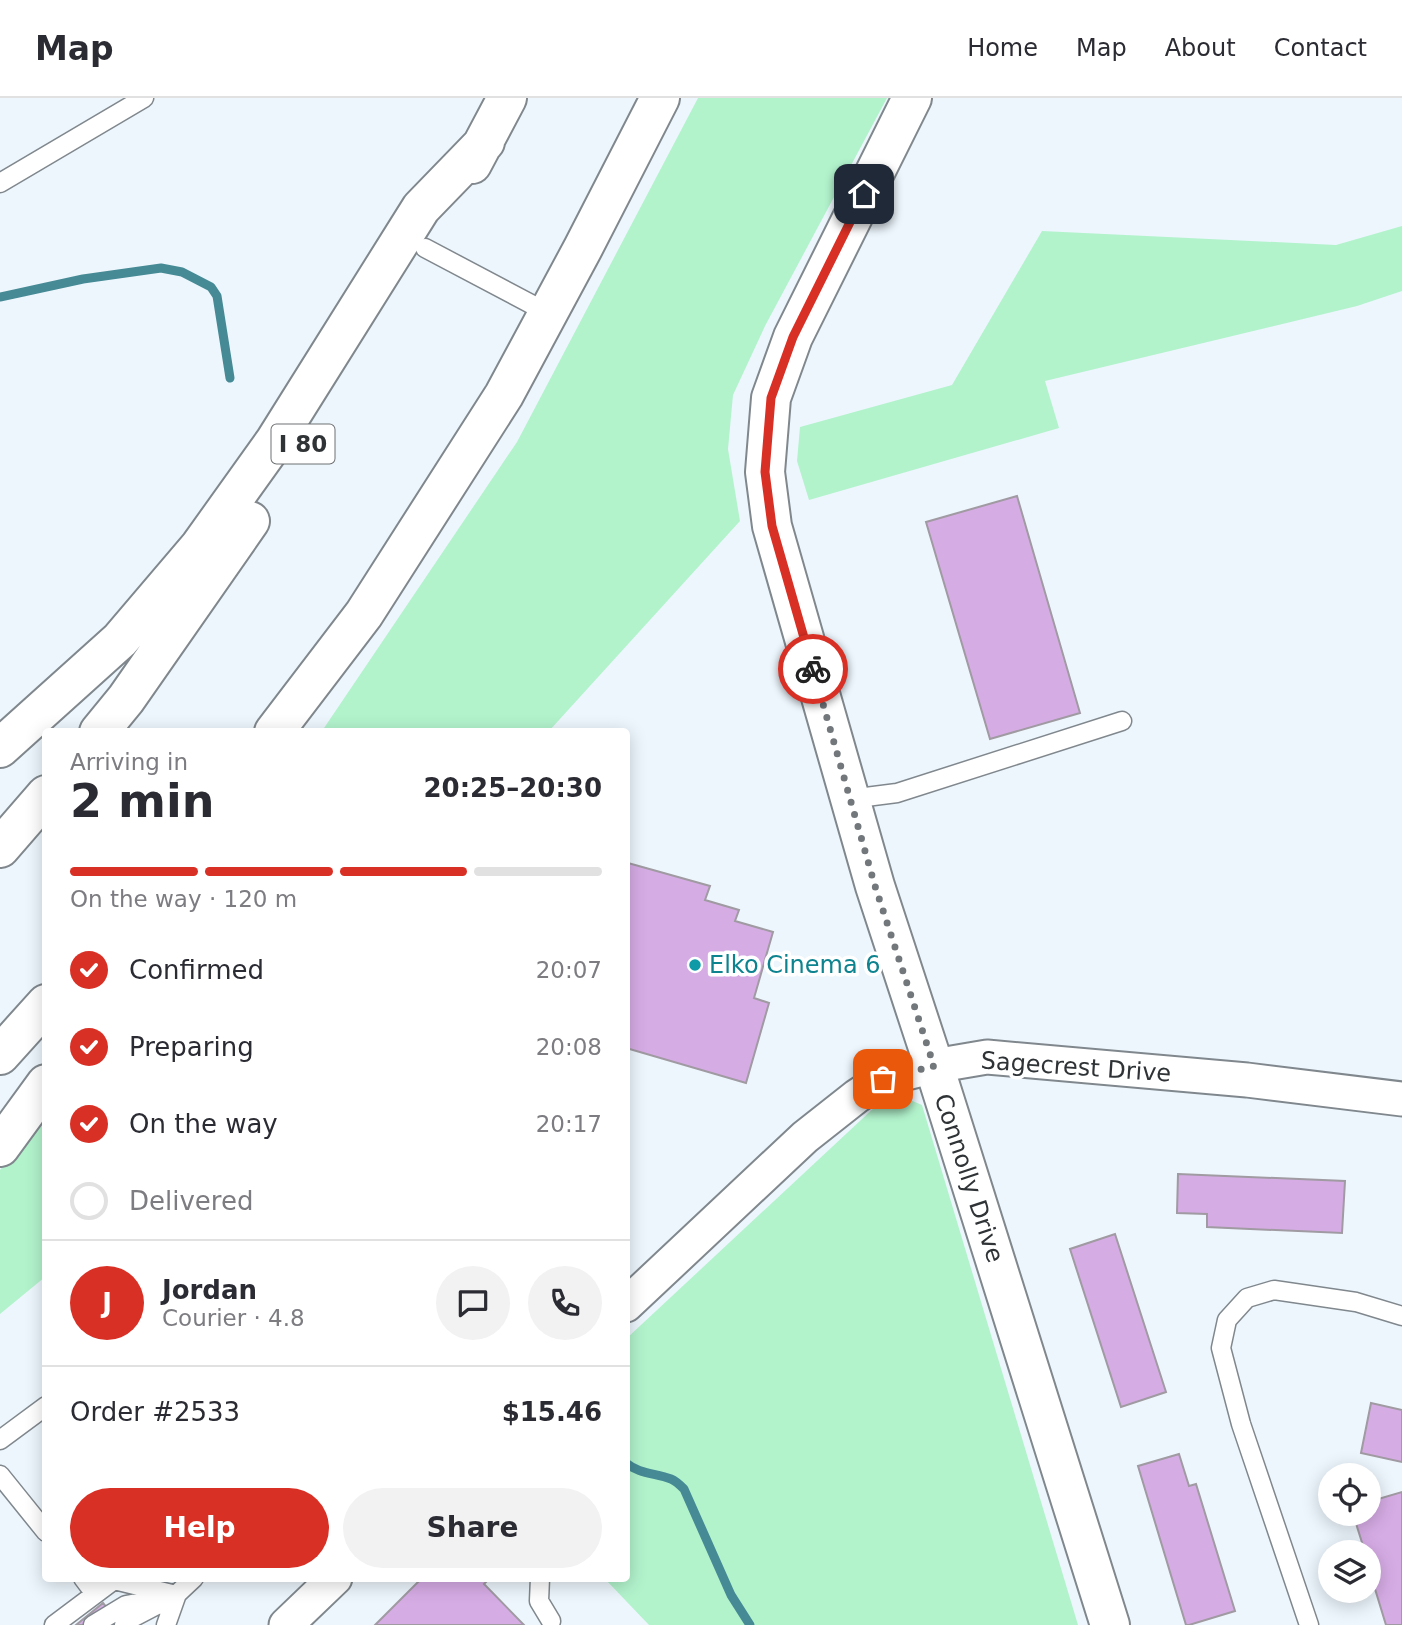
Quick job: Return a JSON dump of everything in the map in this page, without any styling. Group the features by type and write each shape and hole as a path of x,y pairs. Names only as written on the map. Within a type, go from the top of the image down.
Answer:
{"main road":[{"name":"I 80","path":"102,728 126,699 299,450 425,248 507,98"},
{"path":"305,728 354,659 504,395 660,98"},
{"name":"Connolly Drive","path":"912,98 793,337 771,398 765,472 772,526 875,886 1110,1625"},
{"path":"0,748 120,640 200,546 275,441 421,208 485,142"},
{"path":"277,728 364,614 504,395"},
{"path":"0,848 42,800"},
{"path":"0,1055 42,1008"},
{"path":"0,1147 42,1089"}],"street":[{"name":"Sagecrest Drive","path":"630,1301 804,1137 883,1079 934,1066 987,1058 1247,1080 1402,1099"},
{"path":"286,1625 331,1582"}],"lane":[{"path":"0,183 144,98"},
{"path":"425,248 548,313"},
{"path":"850,799 897,793 1122,721"},
{"path":"1308,1625 1241,1424 1227,1373 1221,1348 1227,1320 1247,1298 1274,1290 1356,1302 1402,1315"},
{"path":"0,1440 42,1409"},
{"path":"0,1475 42,1527"},
{"path":"86,1582 95,1594"},
{"path":"54,1625 111,1582"},
{"path":"122,1582 176,1595"},
{"path":"152,1625 190,1582"},
{"path":"540,1582 540,1601 551,1621"},
{"path":"93,1625 126,1605 176,1595"},
{"path":"124,1625 176,1595"},
{"path":"166,1625 176,1595"}],"green space":[{"path":"698,98 887,98 765,326 733,395 728,449 740,521 552,728 324,728 517,442"},
{"path":"1402,226 1402,291 1357,306 1045,381 1059,428 809,500 797,461 800,427 952,385 1042,231 1336,245"},
{"path":"891,1092 922,1105 1078,1625 649,1625 608,1582 630,1582 630,1335"},
{"path":"42,1114 42,1279 0,1314 0,1170"}],"building":[{"path":"1017,496 1080,713 990,739 926,522"},
{"name":"Elko Cinema 6","path":"630,864 710,886 705,900 739,910 735,921 773,932 754,998 769,1003 746,1083 630,1049"},
{"path":"1178,1174 1345,1181 1342,1233 1207,1227 1207,1214 1177,1213"},
{"path":"1115,1234 1166,1392 1121,1407 1070,1249"},
{"path":"1371,1403 1402,1410 1402,1462 1361,1453"},
{"path":"1179,1454 1189,1486 1196,1484 1235,1611 1189,1625 1186,1625 1138,1466"},
{"path":"1402,1492 1402,1625 1386,1625 1379,1603 1381,1540 1361,1540 1357,1526 1381,1526 1381,1498"},
{"path":"418,1582 486,1582 484,1584 524,1625 375,1625"},
{"path":"103,1603 121,1625 76,1625"}],"waterway":[{"path":"0,297 83,279 161,268 182,272 211,287 217,296 230,378"},
{"path":"630,1466 671,1479 684,1489 731,1595 750,1625"}],"way so far":[{"path":"813,669 875,886 934,1066 883,1079"}],"place":[{"name":"Elko Cinema 6","path":"695,965"}],"route":[{"path":"813,669 772,526 765,472 771,398 793,337 864,194"}]}
